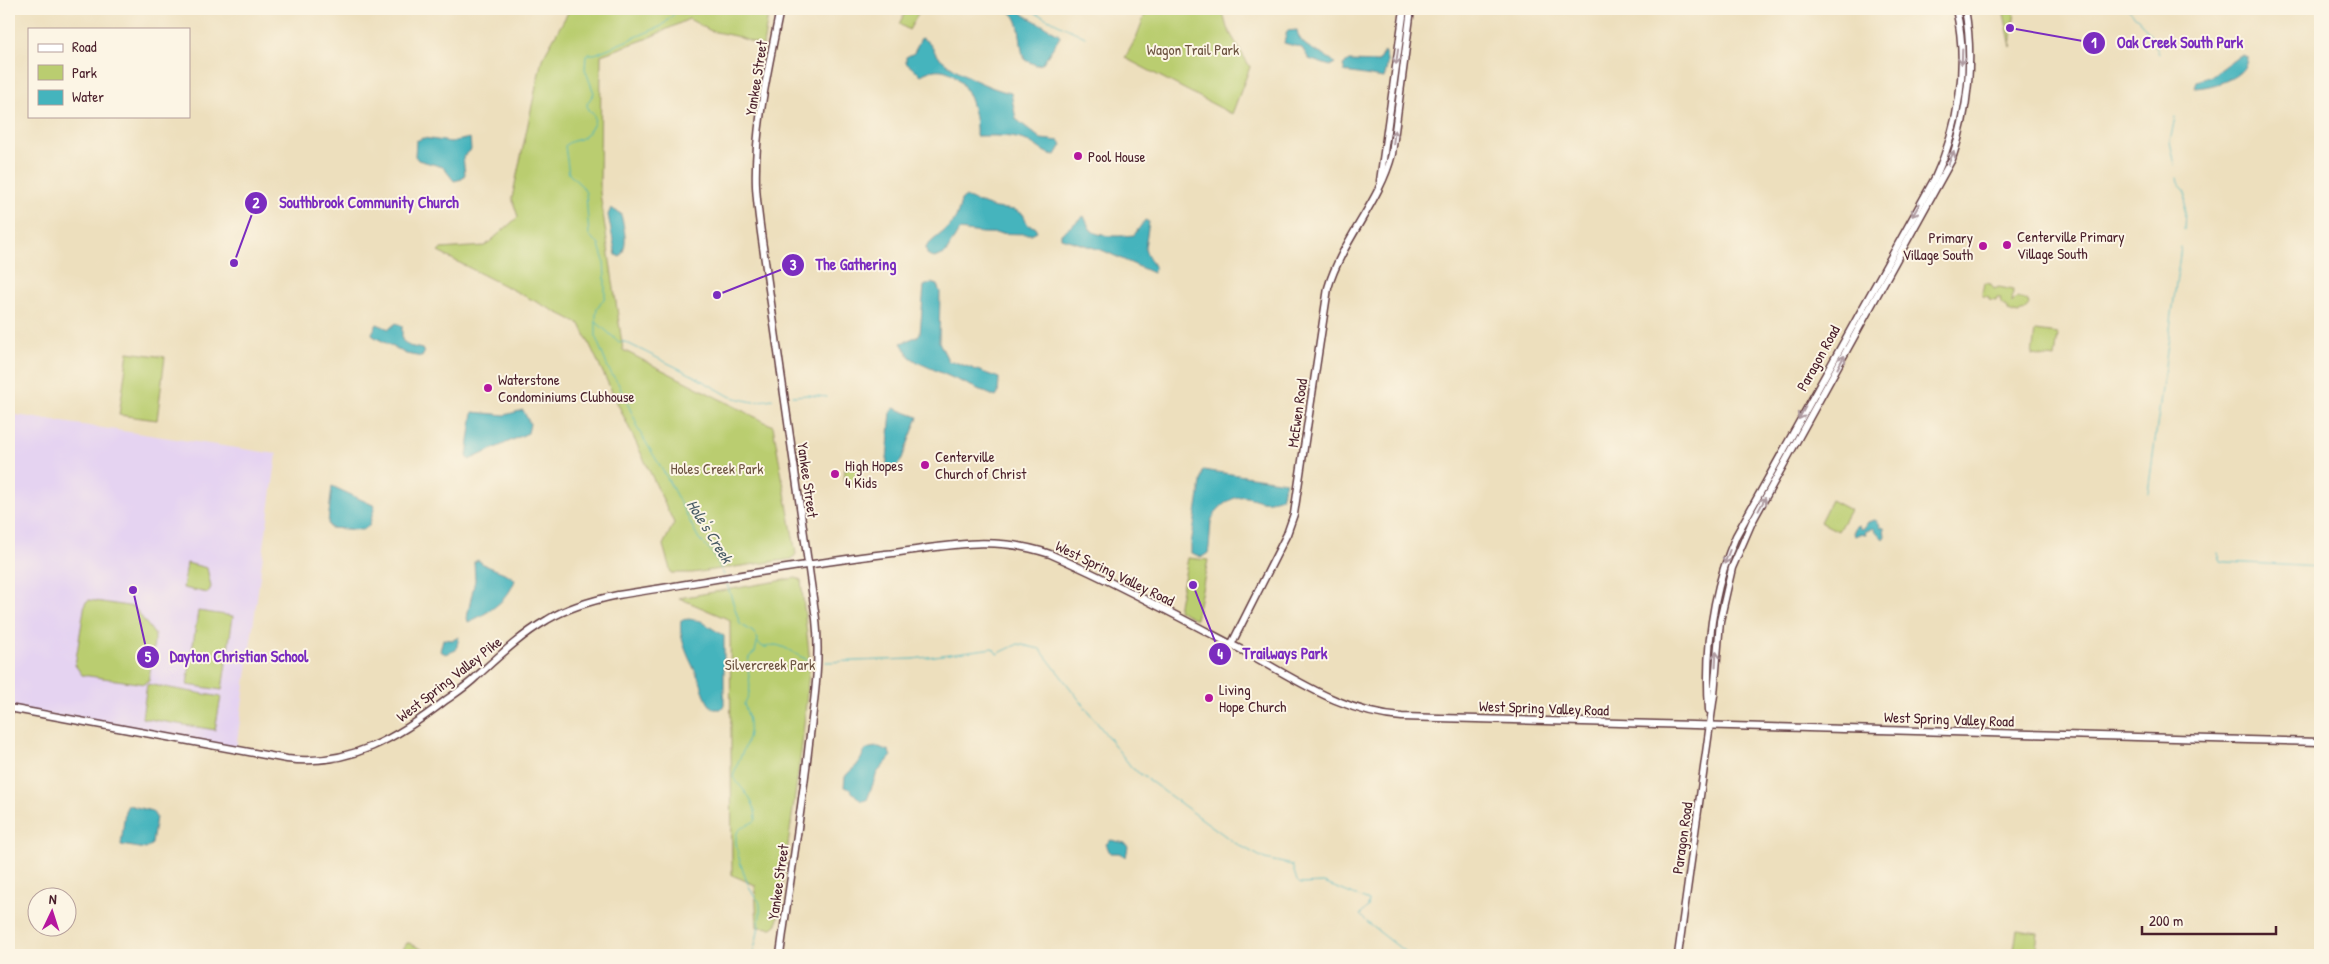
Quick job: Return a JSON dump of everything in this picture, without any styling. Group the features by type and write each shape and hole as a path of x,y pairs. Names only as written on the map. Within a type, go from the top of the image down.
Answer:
{"street":[{"name":"Yankee Street","path":"780,9 765,92 758,145 756,185 761,234 817,632 817,676 780,955"},
{"name":"McEwen Road","path":"1380,183 1404,9"},
{"name":"McEwen Road","path":"1231,645 1291,524 1296,504 1328,288 1340,256 1387,172 1392,154 1411,9"},
{"name":"Paragon Road","path":"1710,724 1707,690 1710,630 1724,565 1743,520 1940,166 1953,128 1961,74 1962,44 1956,9"},
{"name":"Paragon Road","path":"1678,955 1710,724 1720,621 1727,586 1738,550 1952,159 1960,131 1970,68 1969,38 1965,9"},
{"name":"West Spring Valley Road","path":"808,565 969,542 1021,546 1061,559 1231,645 1327,697 1353,708 1376,714 1402,717 2320,742"},
{"name":"West Spring Valley Pike","path":"9,708 286,759 320,760 363,750 405,731 472,681 536,627 559,613 607,597 808,565"}],"shaded area":[{"path":"9,414 277,454 236,749 9,708"}],"green space":[{"name":"Holes Creek Park","path":"570,9 769,9 763,46 735,36 711,31 689,19 646,39 601,55 600,193 623,350 773,426 796,554 792,559 692,573 671,573 663,545 674,523 580,324 438,252 441,249 485,246 518,217 512,198 542,59"},
{"path":"907,9 921,9 909,30 899,24"},
{"name":"Wagon Trail Park","path":"1147,9 1222,9 1227,28 1250,67 1232,114 1125,58 1136,38"},
{"path":"2003,9 2015,9 2011,47"},
{"path":"1984,283 1991,284 1994,289 1999,287 2013,290 2012,303 2017,297 2028,301 2029,304 2025,310 2018,314 2008,311 2008,308 2000,302 2001,298 1997,298 1996,301 1989,300 1989,297 1983,296"},
{"path":"2035,331 2058,334 2055,358 2032,355"},
{"path":"128,352 165,357 157,420 119,415"},
{"path":"845,467 859,467 858,484 844,483"},
{"path":"1831,500 1850,510 1838,531 1820,522"},
{"path":"1188,558 1208,560 1196,619 1178,610"},
{"path":"187,563 207,568 211,587 208,593 183,588"},
{"name":"Silvercreek Park","path":"796,578 801,580 810,662 802,745 777,924 772,928 757,927 755,885 732,875 730,620 679,598"},
{"path":"89,600 134,607 155,635 149,680 144,684 82,675 75,665 85,603"},
{"path":"198,611 233,616 222,690 187,685"},
{"path":"147,684 221,697 215,730 142,718"},
{"path":"2017,930 2038,933 2035,955 2013,955"},
{"path":"407,943 409,943 434,955 399,955"}],"water":[{"path":"1004,9 1017,9 1059,34 1060,37 1042,64 1036,65 1025,60 1018,24 1011,12"},
{"path":"1297,30 1299,37 1307,46 1335,63 1330,66 1309,59 1302,48 1284,43 1287,31"},
{"path":"921,38 930,44 946,63 963,74 983,84 1011,93 1016,119 1041,139 1060,141 1062,145 1056,155 1047,153 1018,138 976,136 974,111 964,86 956,77 946,71 934,70 921,75 906,63 906,57 914,53"},
{"path":"1384,51 1387,64 1384,78 1345,72 1343,65 1349,61 1378,62"},
{"path":"2243,55 2247,57 2246,64 2242,71 2235,76 2210,86 2195,88 2197,81 2211,76 2238,56"},
{"path":"423,138 451,142 470,138 471,150 463,157 465,174 462,179 454,181 443,167 418,160 415,156 416,141"},
{"path":"965,197 995,208 1015,210 1023,214 1028,225 1035,227 1037,231 1031,234 982,233 959,230 945,254 934,258 927,254 926,247 952,223 956,217 961,200"},
{"path":"611,208 621,214 625,242 620,257 616,255 608,215"},
{"path":"1084,216 1094,233 1105,235 1134,235 1145,220 1149,222 1145,247 1155,268 1153,273 1104,251 1061,238 1061,234"},
{"path":"931,283 937,285 940,292 939,342 949,362 952,361 999,378 998,394 996,397 919,363 910,357 901,343 918,336 920,333 924,286"},
{"path":"396,323 402,326 402,340 409,346 422,349 424,353 422,357 406,354 373,336 372,333 377,324 389,329"},
{"path":"894,408 918,417 901,461 896,467 886,472 891,411"},
{"path":"523,410 530,424 528,433 469,460 467,456 473,412 505,415"},
{"path":"1203,470 1286,482 1281,498 1260,501 1242,497 1231,500 1220,507 1211,522 1208,553 1202,557 1191,553 1191,544"},
{"path":"332,486 375,506 369,526 362,530 330,528 328,523"},
{"path":"1875,520 1879,523 1880,527 1884,528 1885,536 1883,539 1873,528 1865,532 1866,535 1859,534 1855,536 1853,533 1856,526 1859,525 1860,529 1864,528 1868,522"},
{"path":"478,560 515,580 512,588 496,606 468,622 467,617 475,580 474,562"},
{"path":"681,620 701,621 724,636 724,705 721,709 714,709 708,703 686,651 681,635"},
{"path":"459,637 456,650 446,654 440,651 443,639 453,640"},
{"path":"879,747 889,751 891,757 877,773 867,800 861,801 849,789 844,787 845,777 859,762 865,750"},
{"path":"128,805 152,811 156,817 152,844 146,849 121,845 125,811"},
{"path":"1111,840 1125,843 1128,847 1126,857 1119,853 1110,853 1106,844"}],"waterway":[{"name":"Hole's Creek","path":"679,9 662,26 586,56 585,69 594,93 587,104 588,110 594,115 594,122 584,137 565,146 569,174 582,186 586,193 589,235 599,245 604,261 605,297 597,309 596,338 609,370 618,383 636,422 636,426 665,474 699,539 712,552 724,575"},
{"path":"1027,9 1085,37"},
{"path":"2128,9 2146,29 2154,41 2159,54"},
{"path":"2175,117 2170,142 2175,165"},
{"path":"2177,178 2178,183 2186,192 2184,229"},
{"path":"2148,493 2181,247"},
{"path":"596,322 619,342 625,342 692,375 731,397 753,402 773,399"},
{"path":"793,396 827,397"},
{"path":"2218,553 2221,561 2227,562 2320,567"},
{"name":"Hole's Creek","path":"726,581 740,624 753,632 758,639 755,652 749,657 750,686 744,704 748,716 749,734 733,777 752,802 756,820 740,829 736,839 738,855 744,874 751,891 760,905 758,928 752,955"},
{"path":"758,643 763,647 779,646 810,660"},
{"path":"826,662 913,659 993,648 997,654 1018,644 1040,649 1132,768 1235,843 1265,859 1292,865 1297,881 1300,884 1324,883 1369,901 1368,907 1360,915 1409,955"}],"place":[{"name":"Oak Creek South Park","path":"2010,28"},
{"name":"Pool House","path":"1078,156"},
{"name":"Centerville Primary Village South","path":"2007,245"},
{"name":"Primary Village South","path":"1983,246"},
{"name":"Southbrook Community Church","path":"234,263"},
{"name":"The Gathering","path":"717,295"},
{"name":"Waterstone Condominiums Clubhouse","path":"488,388"},
{"name":"Centerville Church of Christ","path":"925,465"},
{"name":"High Hopes 4 Kids","path":"835,474"},
{"name":"Trailways Park","path":"1193,585"},
{"name":"Dayton Christian School","path":"133,590"},
{"name":"Living Hope Church","path":"1209,698"}]}
